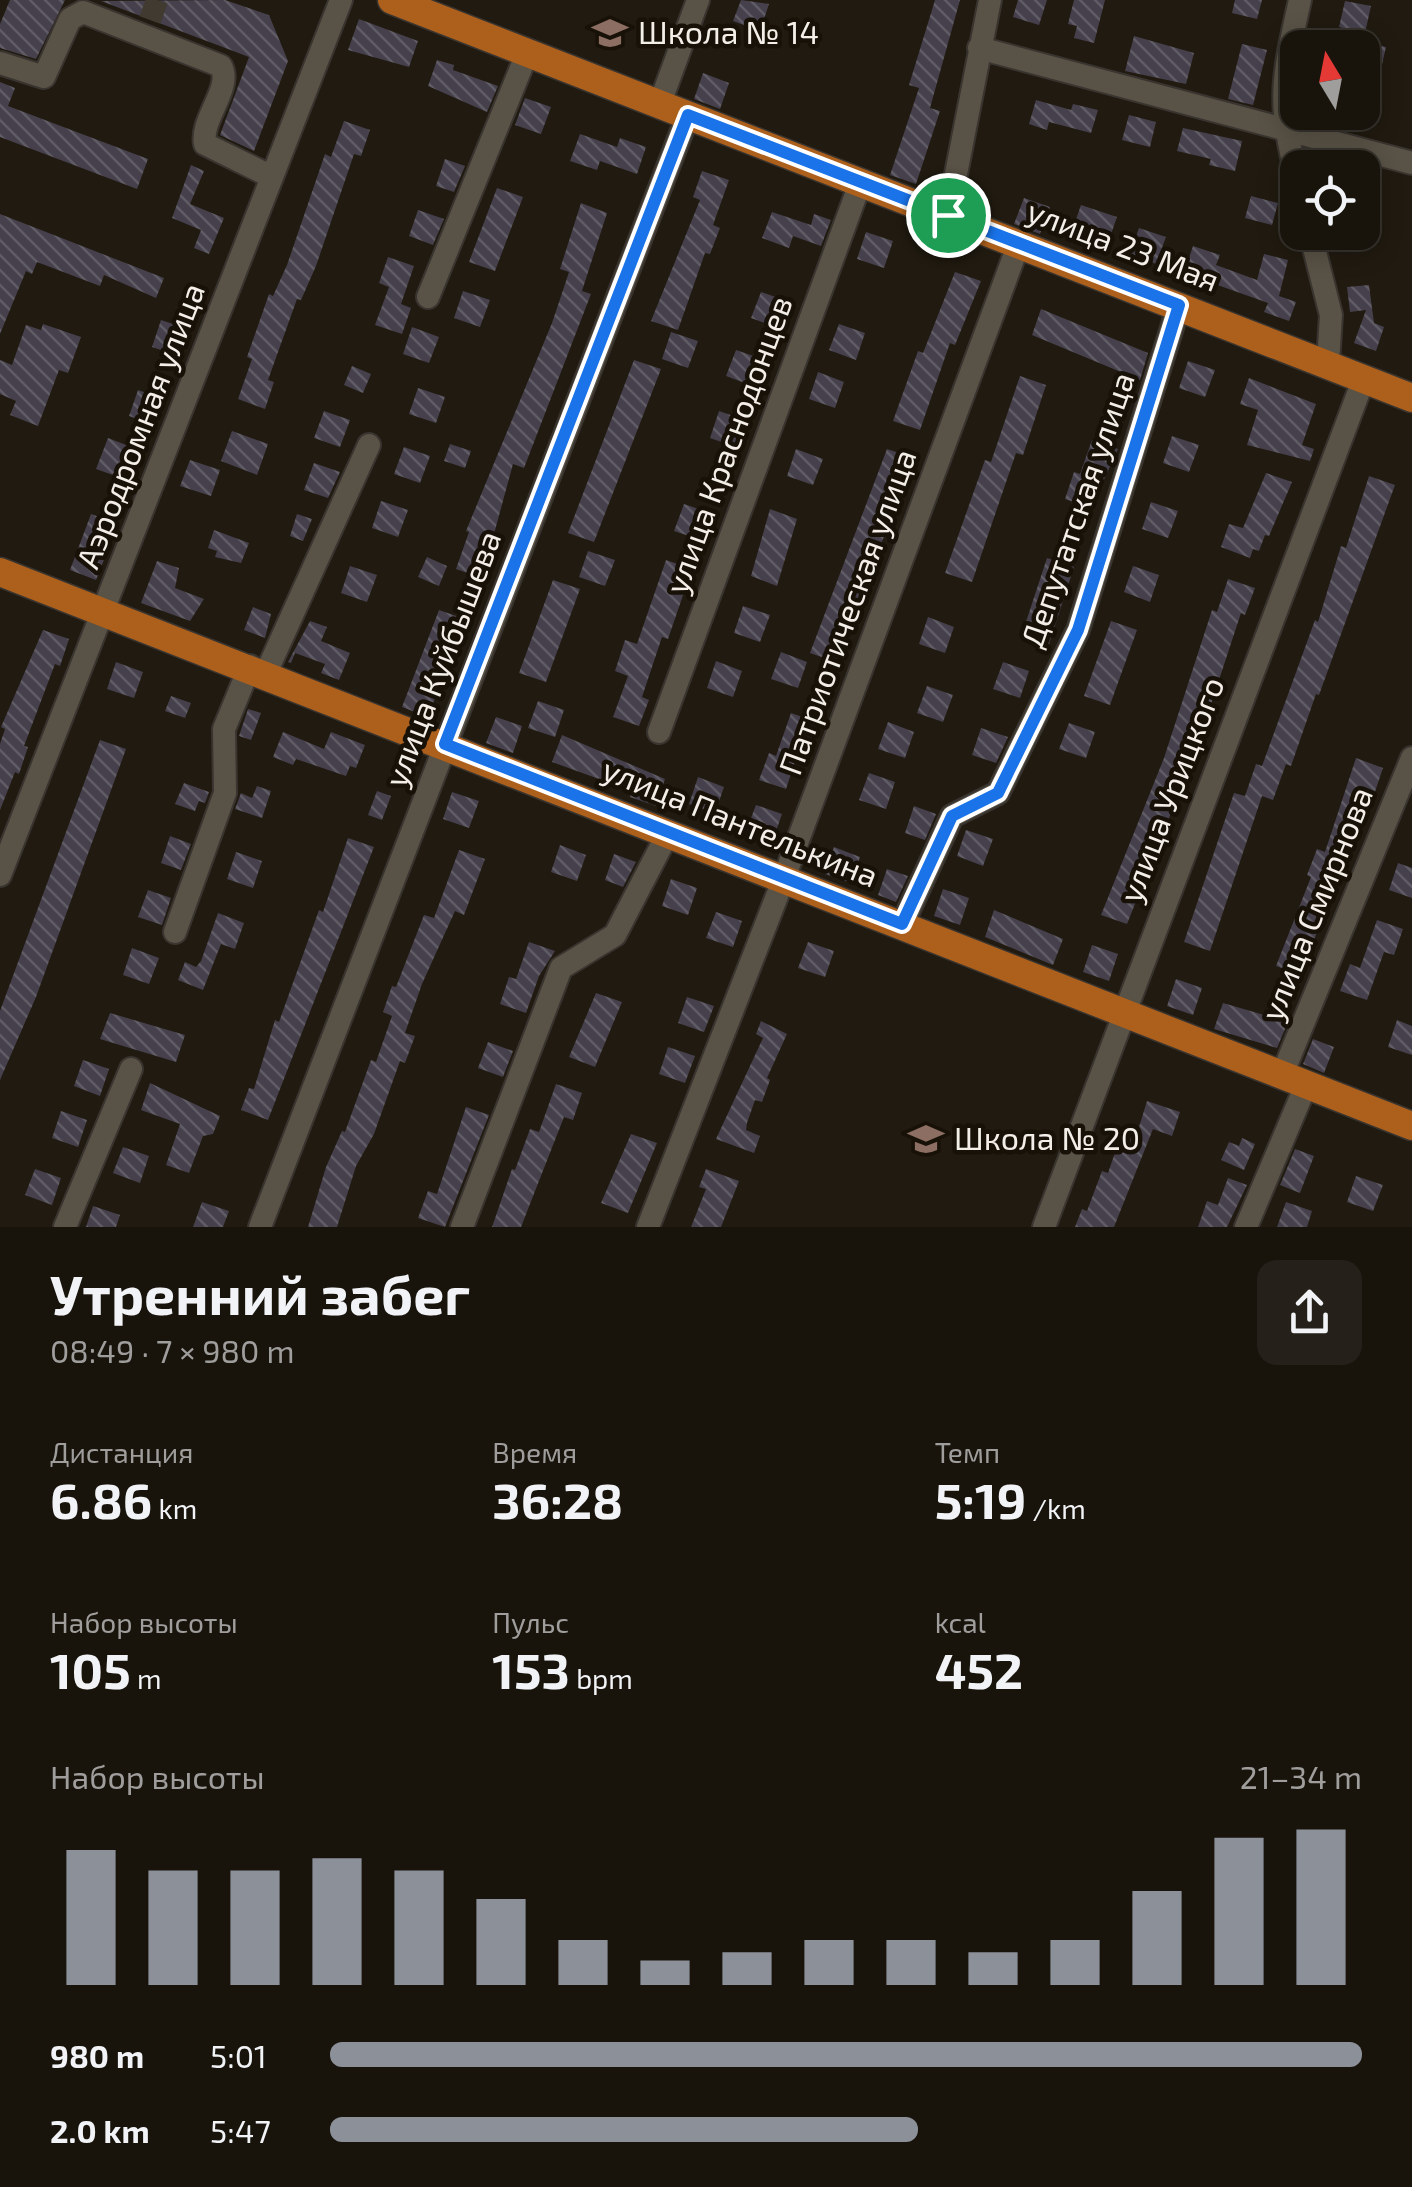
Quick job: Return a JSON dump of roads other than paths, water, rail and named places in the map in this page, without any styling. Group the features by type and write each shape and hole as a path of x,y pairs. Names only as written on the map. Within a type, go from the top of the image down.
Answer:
{"main road":[{"name":"улица 23 Мая","path":"392,0 1412,398"},
{"name":"улица Пантелькина","path":"0,572 258,670 1412,1126"}],"street":[{"name":"Аэродромная улица","path":"0,875 341,0"},
{"path":"660,103 698,0"},
{"path":"948,215 990,0"},
{"path":"1293,30 1300,0"},
{"path":"0,63 44,77 78,12 148,27 220,66 224,79 203,134 205,144 272,177"},
{"path":"979,48 1280,125"},
{"path":"428,297 528,52"},
{"name":"улица Куйбышева","path":"260,1227 688,115"},
{"path":"1297,130 1412,163"},
{"name":"улица Краснодонцев","path":"659,732 861,182"},
{"name":"Патриотическая улица","path":"648,1227 784,878 1019,242"},
{"path":"1315,250 1331,315 1328,364"},
{"name":"Депутатская улица","path":"902,924 952,816 998,793 1078,630 1179,305"},
{"name":"улица Урицкого","path":"1044,1227 1364,378"},
{"path":"175,932 226,792 224,729 258,670 369,446"},
{"name":"улица Смирнова","path":"1246,1227 1294,1080 1412,758"},
{"path":"462,1227 561,968 615,935 668,832"},
{"path":"65,1227 131,1069"}],"tunnel":[{"path":"150,20 157,0"}],"place":[{"name":"Школа № 14","path":"610,33"},
{"name":"Школа № 20","path":"926,1139"}]}
